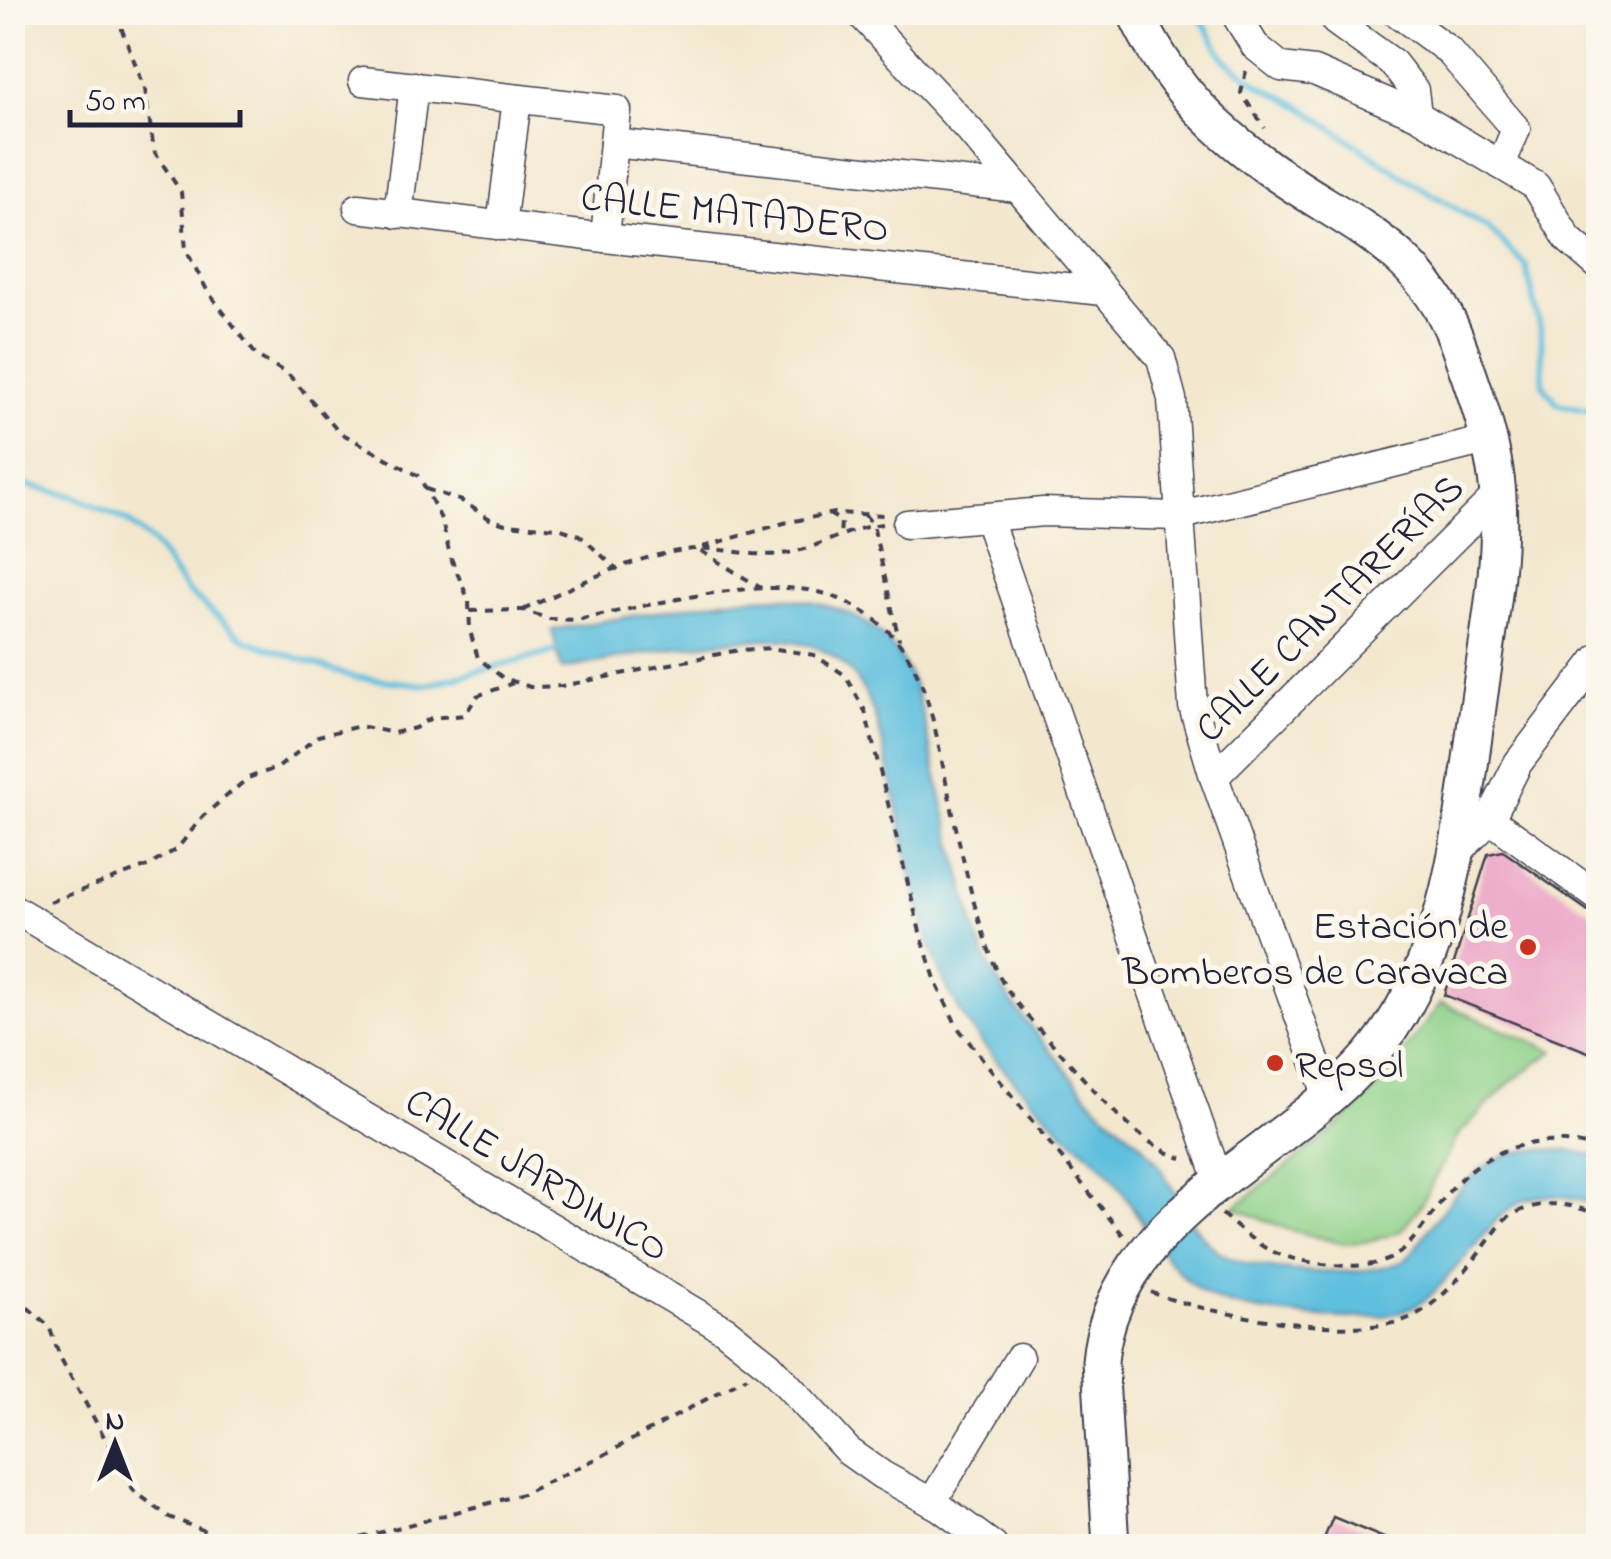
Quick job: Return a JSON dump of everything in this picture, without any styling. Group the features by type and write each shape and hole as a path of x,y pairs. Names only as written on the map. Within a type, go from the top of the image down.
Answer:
{"main road":[{"path":"1111,1546 1100,1361 1107,1319 1132,1268 1212,1181 1328,1097 1371,1054 1410,995 1432,942 1455,855 1477,809 1477,758 1496,571 1498,494 1487,440 1455,338 1443,310 1411,265 1266,167 1202,114 1174,82 1134,12"}],"street":[{"path":"860,12 924,79 1150,342 1166,371 1172,399 1189,679 1198,730 1328,1097"},
{"path":"1234,12 1255,46 1281,66 1314,71 1416,116 1536,186 1568,239 1598,265"},
{"path":"1338,12 1336,22 1393,63 1414,90 1416,116"},
{"path":"1396,12 1448,50 1516,129 1501,165"},
{"path":"363,80 618,110 605,238"},
{"path":"398,214 414,86"},
{"path":"501,226 516,99"},
{"path":"614,143 1018,188"},
{"name":"CALLE MATADERO","path":"358,208 1103,290"},
{"path":"907,524 1043,512 1178,516 1487,440"},
{"name":"CALLE CANTARERÍAS","path":"1214,776 1498,494"},
{"path":"988,519 1212,1181"},
{"path":"1598,658 1526,752 1506,789 1477,809 1598,896"},
{"path":"1477,758 1526,752"},
{"path":"1477,758 1498,766 1506,789"},
{"name":"CALLE JARDINICO","path":"18,911 725,1330 769,1365 848,1450 882,1475 932,1502 993,1546"},
{"path":"932,1502 1018,1358"}],"path":[{"path":"122,12 122,30 146,89 154,151 181,192 186,250 208,292 257,356 288,374 339,432 419,476 442,522 450,556 469,601 470,631 478,658 503,678 530,687 562,686 740,650 771,648 814,655 845,674 865,711 937,986 958,1028 1132,1268 1185,1305 1344,1326 1397,1323 1418,1314 1434,1300 1505,1218 1516,1212 1554,1203 1598,1215"},
{"path":"426,489 462,500 490,519 506,524 558,528 579,535 618,570"},
{"path":"523,610 662,555 698,549 784,523 829,514 864,514 884,515 907,524"},
{"path":"829,514 841,522 840,537"},
{"path":"864,514 873,525 900,645 928,704 967,878 999,977 1098,1096 1163,1153 1188,1160 1212,1181 1245,1234 1293,1260 1330,1264 1383,1262 1399,1253 1450,1190 1481,1160 1510,1147 1549,1140 1598,1148"},
{"path":"698,549 754,556 782,554 810,549 873,525 907,524"},
{"path":"698,549 763,589"},
{"path":"469,611 523,610 548,618 577,620 763,589 819,592 843,600 867,615 900,645"},
{"path":"18,911 148,866 177,848 203,816 248,778 279,768 318,736 360,726 394,734 431,718 456,718 465,715 477,696 515,682"},
{"path":"12,1305 27,1307 49,1326 60,1357 134,1491 169,1516 218,1536 288,1546"},
{"path":"330,1546 522,1494 602,1456 769,1365"}],"green space":[{"path":"1441,1003 1554,1051 1508,1084 1458,1135 1420,1206 1401,1231 1372,1241 1345,1244 1290,1230 1234,1208 1331,1132 1373,1092"}],"water":[{"path":"779,597 813,602 861,620 899,656 918,698 977,938 993,972 1021,1015 1090,1098 1156,1161 1195,1227 1216,1249 1244,1263 1291,1270 1345,1272 1391,1265 1407,1259 1478,1171 1502,1157 1529,1150 1598,1156 1598,1204 1545,1196 1511,1207 1429,1297 1389,1315 1346,1318 1276,1313 1234,1305 1199,1290 1155,1242 1107,1170 1011,1077 952,998 925,929 876,720 864,692 847,668 812,646 771,639 693,645 562,669 552,630 730,599"}],"building":[{"name":"Estación de Bomberos de Caravaca","path":"1503,851 1598,918 1598,1056 1444,995 1488,854"},
{"path":"1333,1517 1403,1546 1321,1546"}],"waterway":[{"path":"1197,12 1225,60 1488,228 1526,266 1541,331 1543,385 1558,404 1598,412"},
{"path":"12,482 73,496 127,521 154,544 186,590 245,640 353,677 427,685 562,649"}],"place":[{"name":"Estación de Bomberos de Caravaca","path":"1528,947"},
{"name":"Repsol","path":"1275,1063"}]}
